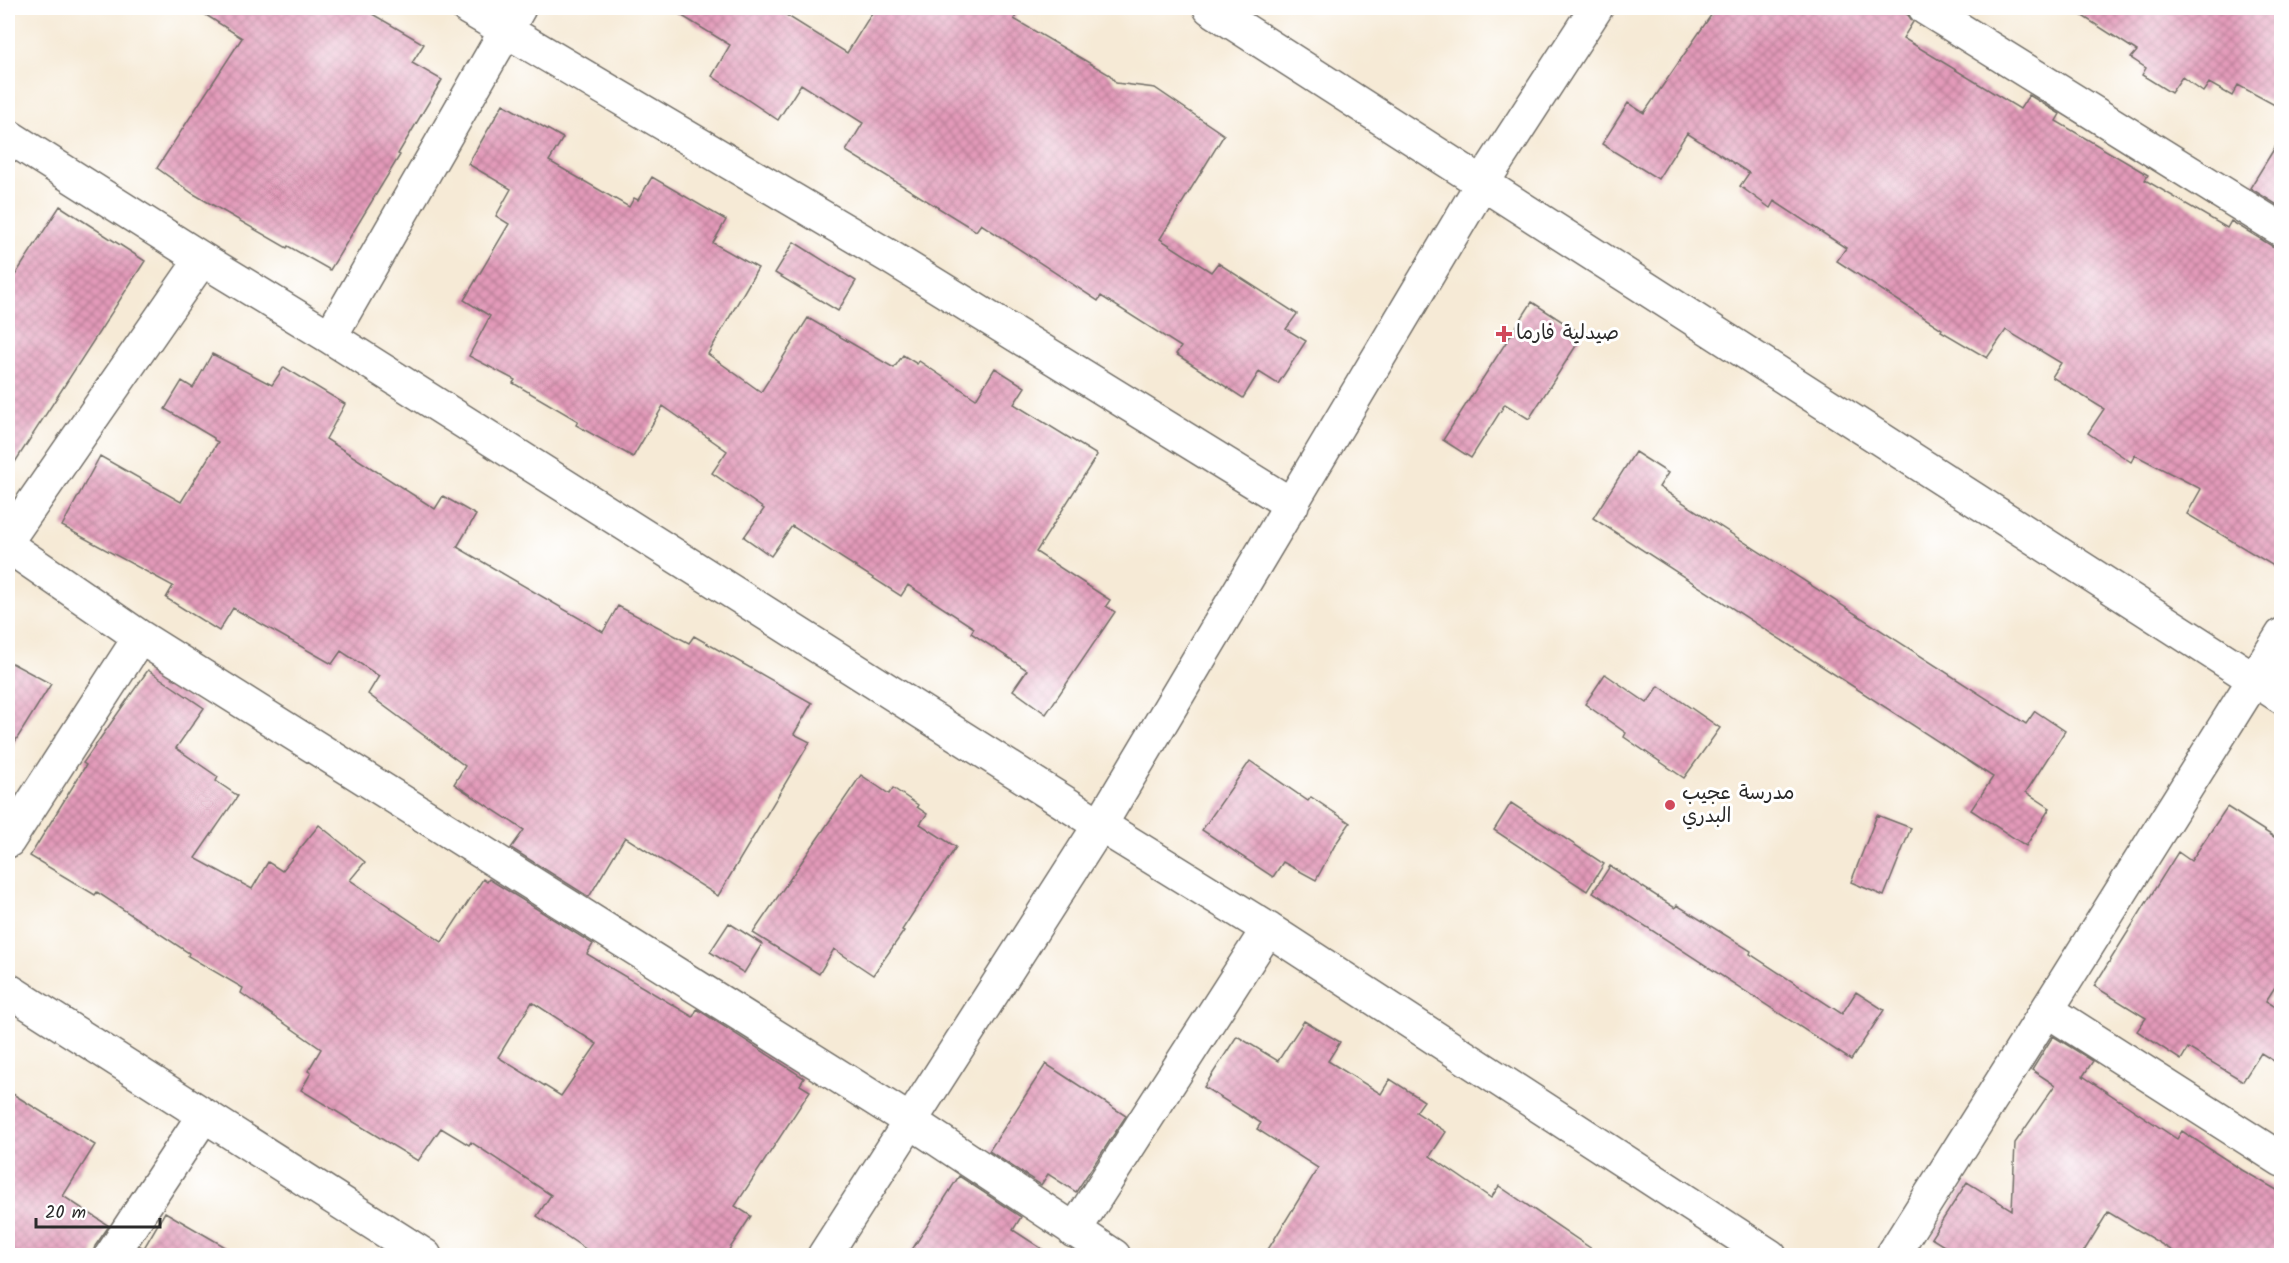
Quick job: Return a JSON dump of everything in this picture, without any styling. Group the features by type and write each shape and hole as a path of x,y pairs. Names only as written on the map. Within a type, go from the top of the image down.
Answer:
{"street":[{"path":"468,8 512,18 890,257 1292,505"},
{"path":"1210,8 2282,697"},
{"path":"824,1256 1100,825 1483,182 1596,8"},
{"path":"1925,8 2282,230"},
{"path":"330,337 512,18"},
{"path":"8,136 1268,929 1770,1256"},
{"path":"8,539 202,259"},
{"path":"8,546 140,637 910,1121 1113,1256"},
{"path":"1892,1256 2282,635"},
{"path":"8,841 140,637"},
{"path":"1074,1231 1268,929"},
{"path":"8,990 425,1256"},
{"path":"2047,1010 2282,1160"},
{"path":"111,1256 204,1115"}],"building":[{"path":"195,8 362,8 424,44 412,63 442,80 398,154 400,155 330,270 192,193 157,168 242,38"},
{"path":"669,8 775,8 847,53 875,8 1021,8 1014,19 1110,75 1116,83 1155,88 1224,135 1160,239 1211,272 1218,263 1297,314 1286,329 1306,341 1278,384 1259,372 1243,398 1176,354 1181,347 1101,296 1098,301 981,224 976,231 846,151 863,123 801,84 778,120 712,76 730,45"},
{"path":"1716,8 1895,8 1908,15 1913,22 1903,38 2020,109 2029,95 2060,114 2056,121 2148,175 2145,180 2227,228 2231,221 2272,246 2282,249 2282,571 2187,514 2201,489 2135,455 2131,462 2088,433 2104,409 2052,377 2061,363 2006,330 1987,358 1941,331 1942,329 1837,261 1846,248 1774,201 1770,208 1740,186 1749,173 1687,133 1658,179 1602,144 1628,103 1644,113"},
{"path":"2070,8 2282,8 2282,109 2238,85 2232,96 2209,83 2203,92 2182,77 2171,93 2142,75 2146,68 2131,58 2137,51"},
{"path":"503,104 563,138 549,161 629,207 634,198 638,200 652,177 726,220 713,243 758,268 708,354 761,392 808,318 894,368 903,355 917,364 919,361 976,399 995,368 1025,387 1014,404 1097,455 1036,552 1110,600 1106,606 1115,612 1046,714 1013,690 1027,670 971,633 974,628 908,585 901,596 792,526 771,556 744,537 764,509 712,473 727,451 663,406 633,457 576,425 578,421 513,383 515,380 469,356 490,316 464,300 509,224 496,216 511,189 468,164"},
{"path":"2282,136 2282,208 2250,188"},
{"path":"60,206 145,261 8,473 8,286"},
{"path":"794,242 856,281 838,311 775,273"},
{"path":"1532,302 1583,335 1529,419 1505,404 1471,458 1443,440"},
{"path":"212,354 272,385 284,367 345,404 326,439 435,509 443,496 476,515 457,547 603,632 618,606 689,643 694,636 812,703 794,734 810,742 718,896 625,837 589,897 511,848 524,830 454,784 465,766 368,694 379,676 341,651 332,664 233,608 219,631 166,598 173,586 62,526 100,456 181,502 218,442 165,409 182,381 193,388"},
{"path":"1635,452 1668,473 1659,487 2026,724 2035,711 2065,731 2026,792 2050,808 2026,846 1971,810 1993,777 1593,518"},
{"path":"8,661 51,684 8,753"},
{"path":"148,670 204,708 176,748 218,777 216,781 238,796 195,858 252,889 268,862 282,871 319,825 365,862 350,880 442,942 483,879 487,882 489,879 593,944 587,954 693,1017 697,1009 804,1078 800,1085 810,1091 735,1206 751,1216 725,1256 596,1256 537,1216 551,1195 471,1142 469,1145 441,1128 418,1161 301,1090 311,1073 308,1071 321,1049 241,993 243,988 188,956 189,953 97,892 95,895 30,856 86,765 83,763","holes":["532,1002 597,1044 561,1096 498,1057"]},
{"path":"1605,674 1647,703 1659,686 1720,728 1684,778 1624,737 1626,733 1585,704"},
{"path":"1250,761 1308,801 1311,797 1350,823 1316,880 1283,862 1273,877 1202,830"},
{"path":"861,775 889,794 893,788 918,805 917,807 927,814 920,824 956,847 902,930 904,931 873,975 834,949 819,974 753,933"},
{"path":"1511,803 1604,864 1587,891 1494,830"},
{"path":"2227,807 2282,842 2282,976 2266,1001 2282,1011 2282,1066 2261,1053 2243,1081 2188,1048 2181,1060 2137,1031 2146,1018 2094,986 2178,852 2191,861"},
{"path":"1877,815 1911,828 1884,896 1851,882"},
{"path":"1610,866 1675,908 1677,905 1751,951 1750,954 1842,1014 1856,992 1884,1010 1851,1060 1593,892"},
{"path":"729,923 762,944 744,973 710,952"},
{"path":"1304,1021 1340,1042 1328,1061 1381,1094 1390,1079 1424,1101 1416,1112 1446,1132 1430,1156 1491,1198 1499,1186 1602,1256 1264,1256 1318,1168 1257,1129 1261,1123 1204,1087 1237,1036 1278,1061"},
{"path":"2053,1036 2093,1061 2083,1076 2177,1139 2182,1131 2282,1193 2282,1256 2181,1256 2108,1212 2081,1256 1960,1256 1931,1238 1967,1182 2012,1210 2015,1143 2055,1085 2032,1070"},
{"path":"1046,1064 1126,1116 1076,1192 1048,1174 1041,1185 989,1151"},
{"path":"8,1091 95,1145 63,1196 109,1226 95,1246 92,1256 8,1256"},
{"path":"959,1176 1021,1217 1013,1230 1053,1256 908,1256"},
{"path":"165,1212 241,1256 134,1256 140,1246 144,1248"}],"place":[{"name":"صيدلية فارما","path":"1504,334"},
{"name":"مدرسة عجيب البدري","path":"1670,805"}]}
